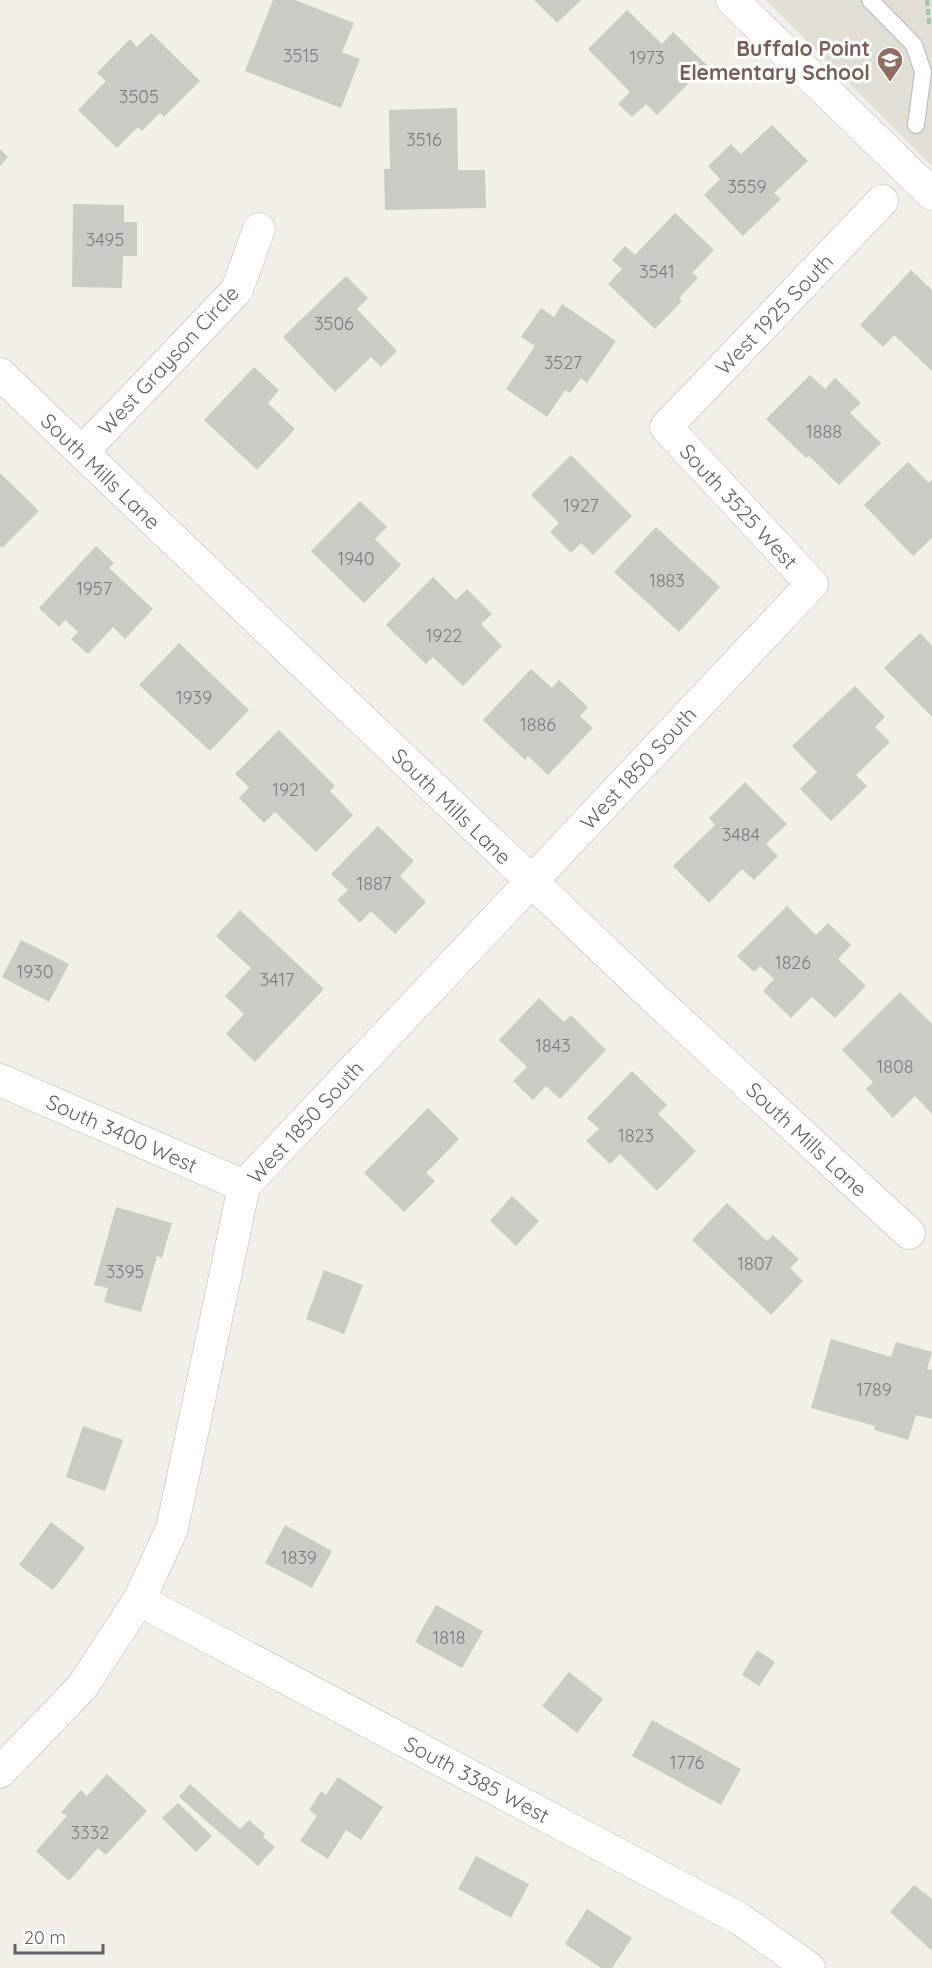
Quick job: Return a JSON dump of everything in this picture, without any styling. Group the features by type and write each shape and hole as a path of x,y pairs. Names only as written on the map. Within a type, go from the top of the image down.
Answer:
{"street":[{"path":"732,0 932,194"},
{"name":"West 1925 South","path":"666,427 882,201"},
{"name":"West Grayson Circle","path":"82,452 237,290 259,229"},
{"name":"South Mills Lane","path":"0,374 654,998 909,1233"},
{"name":"South 3525 West","path":"666,427 812,584"},
{"name":"West 1850 South","path":"0,1772 82,1687 139,1600 172,1529 244,1186 812,584"},
{"name":"South 3400 West","path":"0,1080 244,1186"},
{"name":"South 3385 West","path":"139,1600 740,1919 809,1968"}],"lane":[{"path":"870,0 914,45 923,72 916,125"}],"path":[{"path":"927,0 929,24"}],"shaded area":[{"name":"Buffalo Point Elementary School","path":"766,0 932,0 932,166"}],"building":[{"path":"273,0 295,0 354,23 342,52 360,59 341,108 245,71"},
{"path":"534,0 581,0 557,23"},
{"path":"627,10 662,44 673,32 707,65 657,115 646,104 632,117 618,104 630,92 588,49"},
{"path":"151,33 200,81 164,117 160,113 142,131 138,127 117,148 78,110 106,81 97,73 130,39 137,47"},
{"path":"457,108 458,170 485,170 486,208 385,210 384,169 390,169 389,110"},
{"path":"772,125 808,161 774,193 781,199 743,236 704,195 720,179 708,166 731,144 741,154"},
{"path":"0,149 8,157 0,166"},
{"path":"73,204 124,205 124,222 137,222 137,256 123,256 122,288 72,287"},
{"path":"675,213 714,250 692,273 698,278 679,298 682,301 655,329 608,284 622,269 612,260 625,246 635,255"},
{"path":"911,270 932,290 932,371 894,335 883,347 860,325"},
{"path":"346,276 368,298 357,309 397,351 381,367 371,357 335,392 283,337"},
{"path":"562,304 616,341 587,383 581,378 570,393 565,390 547,417 506,389 535,346 521,337 541,308 554,317"},
{"path":"254,367 279,390 268,403 295,429 257,470 204,420"},
{"path":"810,375 825,389 835,378 861,403 850,413 881,443 839,485 809,456 806,458 766,419"},
{"path":"571,455 632,516 593,555 581,543 571,553 550,532 559,523 531,495"},
{"path":"908,462 929,483 932,479 932,538 913,556 864,505"},
{"path":"0,473 39,511 2,548 0,546"},
{"path":"360,501 387,527 375,539 401,565 364,603 311,551"},
{"path":"656,527 720,587 679,632 614,572"},
{"path":"96,546 114,563 109,568 153,609 125,639 113,627 88,654 71,639 78,632 65,620 59,627 39,608"},
{"path":"433,577 456,600 467,589 492,614 481,624 502,646 463,686 433,657 426,664 386,625"},
{"path":"920,633 932,646 932,717 884,668"},
{"path":"179,643 249,710 210,751 139,685"},
{"path":"531,669 552,688 559,680 588,707 580,716 593,728 548,775 528,756 525,760 483,720"},
{"path":"855,686 885,717 875,727 890,742 856,775 867,786 831,821 800,789 817,772 792,746"},
{"path":"279,730 335,786 330,791 353,815 316,852 275,812 264,823 239,798 249,787 235,774"},
{"path":"745,782 787,824 766,844 778,856 754,880 742,869 709,903 673,866 715,825 709,818"},
{"path":"378,826 414,861 400,876 426,902 395,934 371,911 360,923 337,900 348,890 331,874"},
{"path":"787,906 816,935 828,923 851,945 838,959 866,986 835,1018 812,997 791,1018 763,991 774,979 760,966 754,972 737,956"},
{"path":"240,910 324,989 255,1062 226,1034 244,1014 225,996 251,968 216,936"},
{"path":"21,940 69,964 49,1002 2,977"},
{"path":"900,992 932,1024 932,1114 915,1096 893,1118 866,1089 873,1082 842,1050"},
{"path":"539,998 564,1022 571,1015 606,1050 560,1099 546,1086 533,1100 513,1081 527,1067 499,1040"},
{"path":"632,1071 667,1105 658,1114 696,1151 657,1191 620,1154 610,1164 586,1141 599,1129 587,1118"},
{"path":"428,1108 459,1139 426,1173 435,1181 404,1212 364,1173"},
{"path":"512,1196 539,1221 516,1246 490,1221"},
{"path":"727,1203 767,1241 773,1235 799,1259 790,1268 803,1281 771,1315 692,1240"},
{"path":"116,1207 172,1223 162,1258 157,1256 141,1312 104,1302 108,1288 94,1285"},
{"path":"324,1270 363,1285 344,1334 306,1319"},
{"path":"831,1339 891,1357 896,1342 932,1352 927,1369 932,1370 932,1419 916,1415 908,1440 874,1430 875,1426 811,1408"},
{"path":"83,1426 123,1440 105,1491 66,1477"},
{"path":"51,1522 85,1548 53,1590 19,1565"},
{"path":"285,1525 332,1551 312,1588 265,1563"},
{"path":"436,1605 483,1631 462,1668 415,1642"},
{"path":"757,1650 775,1662 759,1686 742,1675"},
{"path":"569,1672 603,1699 577,1733 542,1706"},
{"path":"652,1720 741,1769 721,1805 632,1756"},
{"path":"107,1774 147,1811 106,1855 98,1848 69,1881 36,1851 67,1816 61,1812 81,1790 87,1796"},
{"path":"338,1777 383,1807 361,1840 346,1830 328,1859 300,1841 317,1816 309,1810 321,1791 326,1795"},
{"path":"190,1784 240,1829 249,1820 265,1834 263,1837 275,1847 258,1866 179,1797"},
{"path":"178,1803 212,1836 196,1852 162,1818"},
{"path":"476,1856 529,1884 511,1918 458,1889"},
{"path":"914,1885 932,1899 932,1951 890,1912"},
{"path":"587,1909 632,1938 612,1968 601,1968 565,1944"}],"place":[{"name":"Buffalo Point Elementary School","path":"890,83"}]}
